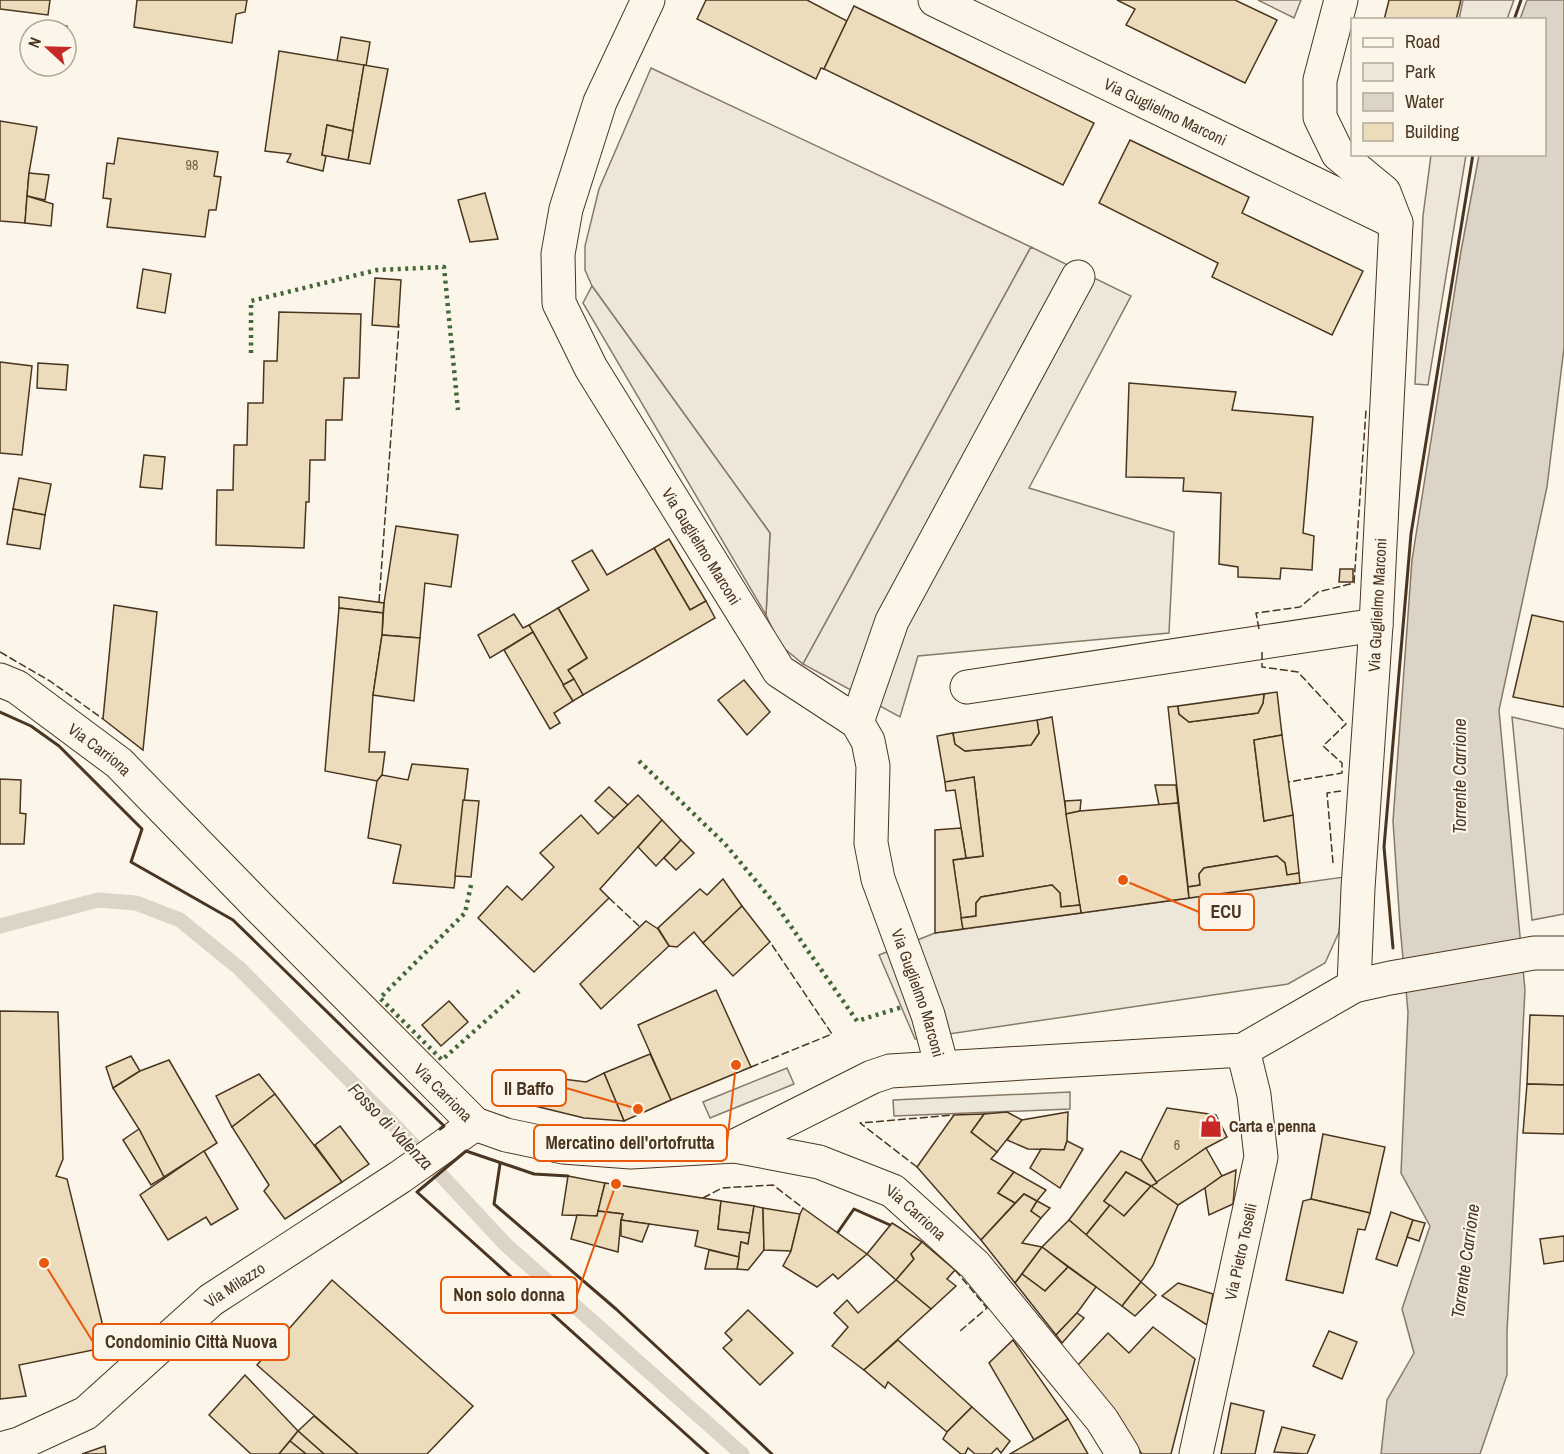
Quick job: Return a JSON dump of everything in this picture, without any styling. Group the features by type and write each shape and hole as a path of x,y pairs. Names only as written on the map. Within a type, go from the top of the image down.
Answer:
{"street":[{"name":"Via Guglielmo Marconi","path":"648,0 600,102 566,209 558,254 559,303 591,368 779,671 857,722 868,741 873,766 871,843 878,879 928,1015 942,1067"},
{"name":"Via Guglielmo Marconi","path":"935,0 1396,223"},
{"name":"Via Guglielmo Marconi","path":"1341,0 1320,80 1320,117 1338,154 1384,192 1396,223 1377,625 1358,888 1354,986"},
{"path":"857,722 892,621 1078,277"},
{"path":"967,687 1377,625"},
{"name":"Via Carriona","path":"0,680 17,687 119,763 261,909 466,1131 506,1135 563,1147 631,1152 735,1146 819,1162 893,1191 975,1264 1102,1420 1123,1454"},
{"name":"Via Guglielmo Marconi","path":"735,1146 872,1077 890,1071 1243,1050 1354,986 1390,978 1549,953"},
{"name":"Via Pietro Toselli","path":"1196,1454 1261,1157 1254,1095 1243,1050"},
{"name":"Via Milazzo","path":"0,1449 19,1444 86,1413 211,1300 400,1177 466,1131"}],"green space":[{"path":"1258,0 1301,0 1294,18"},
{"path":"1463,0 1514,0 1507,18 1459,18"},
{"path":"651,68 1031,247 803,664 780,645 766,615 770,533 592,286 585,270 585,246 599,189"},
{"path":"1431,156 1466,156 1428,385 1415,384 1423,216"},
{"path":"1512,717 1564,729 1564,914 1532,920"}],"shaded area":[{"path":"1031,247 1131,296 1029,488 1174,532 1169,633 918,656 900,717 803,664"},
{"path":"592,286 770,533 766,615 583,303"},
{"path":"1344,877 1339,932 1325,963 1288,984 915,1039 879,955 935,933"},
{"path":"787,1068 794,1084 710,1118 703,1102"},
{"path":"1070,1092 1070,1109 894,1116 893,1100"}],"water":[{"name":"Torrente Carrione","path":"1527,0 1564,0 1564,348 1547,487 1499,710 1525,990 1507,1332 1507,1375 1480,1454 1381,1454 1387,1400 1414,1353 1402,1309 1430,1226 1401,1173 1408,1012 1393,821 1412,560 1461,251 1479,156 1546,156 1546,18 1520,18"}],"building":[{"path":"0,0 50,0 48,15 0,9"},
{"path":"137,0 247,0 245,12 236,14 232,43 134,27"},
{"path":"706,0 807,0 847,21 824,69 821,68 816,79 697,19"},
{"path":"1117,0 1235,0 1277,20 1245,83 1126,25 1135,9"},
{"path":"1389,0 1461,0 1456,18 1384,18"},
{"path":"854,6 1094,123 1063,185 824,69"},
{"path":"341,37 370,42 366,66 337,61"},
{"path":"279,51 364,65 353,131 327,125 322,155 326,156 323,171 287,162 291,154 265,151"},
{"path":"364,65 388,69 370,164 348,160"},
{"path":"0,121 37,127 29,173 25,223 0,221"},
{"path":"327,125 353,131 348,160 322,155"},
{"path":"118,138 218,152 214,176 221,177 216,210 209,210 205,237 107,227 111,199 103,198 107,163 114,164"},
{"path":"1130,140 1249,197 1242,213 1363,271 1332,335 1212,277 1218,263 1099,203"},
{"path":"29,173 49,175 45,200 27,196"},
{"path":"485,193 498,239 470,242 458,200"},
{"path":"27,196 53,204 51,226 25,223"},
{"path":"143,269 171,274 165,313 137,308"},
{"path":"375,278 401,280 398,327 372,325"},
{"path":"279,312 361,314 359,378 344,378 342,420 326,420 325,460 310,460 309,502 306,502 304,548 216,545 217,490 233,490 234,445 247,445 248,403 263,403 264,361 277,361"},
{"path":"0,362 32,366 22,455 0,453"},
{"path":"38,363 68,365 66,390 37,388"},
{"path":"1129,383 1236,392 1232,410 1313,417 1303,533 1314,536 1312,570 1281,568 1280,579 1238,577 1238,567 1219,564 1221,493 1183,491 1184,478 1126,477"},
{"path":"144,455 165,457 162,489 140,487"},
{"path":"19,478 51,484 45,515 13,509"},
{"path":"13,509 45,515 40,549 7,544"},
{"path":"396,526 458,535 451,587 425,583 420,638 382,635 384,603"},
{"path":"669,539 706,601 690,610 654,548"},
{"path":"654,548 690,610 706,601 715,618 583,695 568,670 587,658 558,608 589,590 572,561 592,550 607,575"},
{"path":"1340,569 1353,569 1353,582 1339,582"},
{"path":"339,597 384,603 383,613 339,608"},
{"path":"114,605 157,612 143,750 103,719"},
{"path":"339,608 383,613 369,752 385,752 382,775 377,781 325,771"},
{"path":"558,608 587,658 568,670 574,679 563,685 529,625"},
{"path":"514,614 523,628 529,625 533,632 490,658 478,635"},
{"path":"1532,615 1564,622 1564,707 1513,697"},
{"path":"533,632 573,701 554,713 560,723 550,729 504,650"},
{"path":"382,635 420,638 414,701 373,695"},
{"path":"574,679 583,695 573,701 563,685"},
{"path":"744,680 770,712 747,735 718,700"},
{"path":"1277,692 1282,735 1254,740 1264,821 1293,815 1299,873 1287,875 1285,863 1277,856 1204,868 1199,874 1200,885 1188,887 1168,707 1178,706 1179,714 1189,722 1258,713 1264,694"},
{"path":"1264,694 1258,713 1189,722 1179,714 1178,706"},
{"path":"1052,717 1080,905 1061,907 1060,893 1052,885 981,897 976,903 976,916 961,918 953,860 983,856 974,777 945,782 937,736 953,733 955,744 965,751 1031,745 1039,733 1037,720"},
{"path":"1037,720 1039,733 1031,745 965,751 955,744 953,733"},
{"path":"1282,735 1293,815 1264,821 1254,740"},
{"path":"412,764 468,769 454,888 393,883 401,845 368,838 377,781 382,775 408,780"},
{"path":"974,777 983,856 966,858 955,790 946,791 945,782"},
{"path":"0,779 21,780 20,813 26,814 24,844 0,844"},
{"path":"1155,785 1176,785 1178,803 1159,805"},
{"path":"609,787 628,805 614,818 595,801"},
{"path":"638,795 662,820 600,889 609,898 534,972 478,918 507,886 522,900 554,867 540,853 581,815 598,834"},
{"path":"463,800 479,801 471,877 455,876"},
{"path":"1081,800 1080,811 1066,814 1065,801"},
{"path":"1178,803 1189,898 1081,913 1066,814"},
{"path":"662,820 681,840 656,866 638,847"},
{"path":"961,828 966,858 953,860 963,929 935,933 935,830"},
{"path":"681,840 694,853 676,870 664,858"},
{"path":"1277,856 1285,863 1287,875 1299,873 1300,883 1189,898 1188,887 1200,885 1199,874 1204,868"},
{"path":"723,879 742,906 703,943 694,932 677,947 669,946 658,928 700,889 707,895"},
{"path":"1052,885 1060,893 1061,907 1080,905 1081,913 963,929 961,918 976,916 976,903 981,897"},
{"path":"742,906 770,942 733,976 703,943"},
{"path":"646,921 658,929 669,946 601,1009 580,984"},
{"path":"716,990 751,1067 671,1100 638,1025"},
{"path":"449,1001 468,1022 441,1046 422,1025"},
{"path":"0,1011 58,1012 63,1159 56,1176 67,1179 108,1347 19,1365 26,1396 0,1399"},
{"path":"1530,1015 1564,1016 1564,1085 1527,1084"},
{"path":"650,1054 671,1100 624,1121 604,1073"},
{"path":"131,1056 140,1071 113,1088 106,1067"},
{"path":"169,1060 217,1143 164,1177 139,1129 113,1088 140,1071"},
{"path":"604,1073 624,1121 584,1118 531,1105 555,1078 586,1082"},
{"path":"259,1074 275,1094 232,1127 216,1096"},
{"path":"1527,1084 1564,1085 1564,1134 1523,1133"},
{"path":"275,1094 342,1182 285,1219 264,1191 269,1185 232,1127"},
{"path":"1167,1108 1216,1115 1227,1137 1206,1148 1157,1183 1141,1160"},
{"path":"1007,1112 1022,1120 997,1152 971,1132 984,1114"},
{"path":"1068,1112 1067,1141 1064,1150 1028,1149 1007,1140 1022,1120"},
{"path":"984,1114 971,1132 997,1152 991,1159 1014,1172 998,1193 1015,1203 981,1240 917,1167 954,1115"},
{"path":"340,1126 369,1164 342,1182 315,1145"},
{"path":"139,1129 164,1177 151,1185 123,1140"},
{"path":"1323,1134 1385,1147 1370,1213 1311,1199"},
{"path":"1067,1141 1083,1149 1060,1188 1030,1168 1041,1149 1064,1150"},
{"path":"1206,1148 1222,1176 1205,1188 1178,1205 1151,1186"},
{"path":"204,1151 238,1209 211,1225 206,1217 168,1240 140,1195"},
{"path":"1121,1151 1141,1160 1157,1183 1151,1186 1126,1172 1104,1201 1110,1205 1086,1235 1069,1220"},
{"path":"1236,1170 1233,1204 1209,1215 1205,1188 1222,1176"},
{"path":"1014,1172 1046,1190 1037,1201 1024,1194 1015,1203 998,1193"},
{"path":"1126,1172 1151,1186 1124,1216 1104,1201"},
{"path":"568,1176 605,1183 597,1216 562,1215"},
{"path":"605,1183 721,1201 718,1229 750,1233 748,1244 741,1242 739,1257 695,1246 698,1231 621,1220 623,1214 598,1211"},
{"path":"1151,1186 1178,1205 1153,1265 1141,1282 1086,1235 1110,1205 1124,1216"},
{"path":"1024,1194 1037,1201 1031,1211 1041,1218 1022,1243 1042,1247 1015,1283 981,1240"},
{"path":"1311,1199 1370,1213 1365,1230 1358,1229 1343,1293 1286,1280 1303,1201"},
{"path":"721,1201 754,1206 750,1233 718,1229"},
{"path":"1037,1201 1050,1208 1041,1218 1031,1211"},
{"path":"754,1206 763,1208 764,1250 748,1270 737,1269 741,1242 748,1244"},
{"path":"763,1208 800,1214 791,1251 764,1250"},
{"path":"803,1208 867,1254 838,1279 833,1274 817,1287 783,1266 791,1251"},
{"path":"598,1211 623,1214 618,1252 571,1239 577,1215 597,1216"},
{"path":"1391,1212 1413,1220 1397,1266 1376,1259"},
{"path":"621,1220 649,1224 642,1242 621,1236"},
{"path":"1069,1220 1141,1282 1122,1306 1042,1247"},
{"path":"1413,1220 1425,1223 1419,1241 1407,1237"},
{"path":"892,1223 922,1242 911,1254 914,1259 896,1280 867,1254"},
{"path":"1564,1236 1564,1261 1544,1264 1540,1239"},
{"path":"922,1242 955,1270 947,1279 956,1286 931,1309 896,1280 914,1259 911,1254"},
{"path":"1042,1247 1068,1267 1045,1291 1022,1274"},
{"path":"709,1250 739,1257 737,1269 705,1269"},
{"path":"1068,1267 1096,1287 1077,1313 1056,1335 1015,1283 1022,1274 1045,1291"},
{"path":"332,1280 473,1406 427,1454 358,1454 257,1365"},
{"path":"896,1280 931,1309 864,1370 832,1346 848,1327 834,1313 847,1300 858,1313"},
{"path":"1141,1282 1156,1295 1135,1316 1122,1306"},
{"path":"1178,1283 1213,1294 1207,1325 1162,1296"},
{"path":"748,1310 793,1353 760,1385 723,1348 732,1340 725,1333"},
{"path":"1077,1313 1084,1318 1062,1343 1056,1335"},
{"path":"1153,1327 1195,1359 1171,1454 1142,1454 1077,1366 1108,1333 1129,1353"},
{"path":"1329,1331 1357,1342 1342,1379 1313,1366"},
{"path":"898,1340 972,1407 947,1432 888,1382 885,1388 864,1370"},
{"path":"1013,1340 1068,1419 1034,1440 989,1363"},
{"path":"245,1375 298,1431 279,1454 251,1454 209,1415"},
{"path":"1231,1403 1264,1411 1255,1454 1221,1454"},
{"path":"972,1407 1010,1441 1001,1453 997,1448 991,1454 975,1454 968,1448 965,1454 961,1454 943,1439"},
{"path":"314,1416 358,1454 324,1454 298,1431"},
{"path":"1068,1419 1088,1454 1010,1454 1034,1440"},
{"path":"1282,1427 1315,1435 1307,1454 1274,1452"},
{"path":"298,1431 324,1454 306,1454 290,1441"},
{"path":"290,1441 306,1454 279,1454"},
{"path":"105,1446 106,1454 82,1454"}],"waterway":[{"name":"Fosso di Valenza","path":"0,926 98,900 136,903 180,920 239,968 400,1131 505,1244 742,1454"}],"hedge":[{"path":"251,353 251,301 377,270 444,267 458,410"},
{"path":"639,761 725,844 776,905 857,1021 902,1007"},
{"path":"471,885 465,913 380,998 442,1060 519,991"}],"fence":[{"path":"379,602 399,324"},
{"path":"1259,629 1256,613 1300,607 1318,592 1354,583 1366,410"},
{"path":"0,652 50,681 103,719"},
{"path":"1262,652 1262,667 1298,672 1346,724 1323,746 1342,763 1342,773 1288,782"},
{"path":"1333,863 1327,793 1341,791"},
{"path":"609,898 640,927"},
{"path":"751,1067 832,1034 770,942"},
{"path":"917,1167 860,1123 954,1115"},
{"path":"703,1198 722,1188 773,1185 803,1208"},
{"path":"955,1270 987,1308 959,1332"}],"wall":[{"path":"1515,18 1521,0"},
{"path":"1393,948 1384,847 1411,534 1473,156"},
{"path":"0,712 31,726 59,746 142,829 131,862 233,920 444,1126 440,1129"},
{"path":"568,1176 534,1174 466,1151 417,1192 708,1454"},
{"path":"500,1164 494,1204 616,1309 772,1454"},
{"path":"838,1232 854,1209 890,1225"}],"place":[{"name":"ECU","path":"1123,880"},
{"name":"Mercatino dell'ortofrutta","path":"736,1065"},
{"name":"Il Baffo","path":"638,1109"},
{"name":"Carta e penna","path":"1211,1126"},
{"name":"Non solo donna","path":"616,1184"},
{"name":"Condominio Città Nuova","path":"44,1263"}]}
